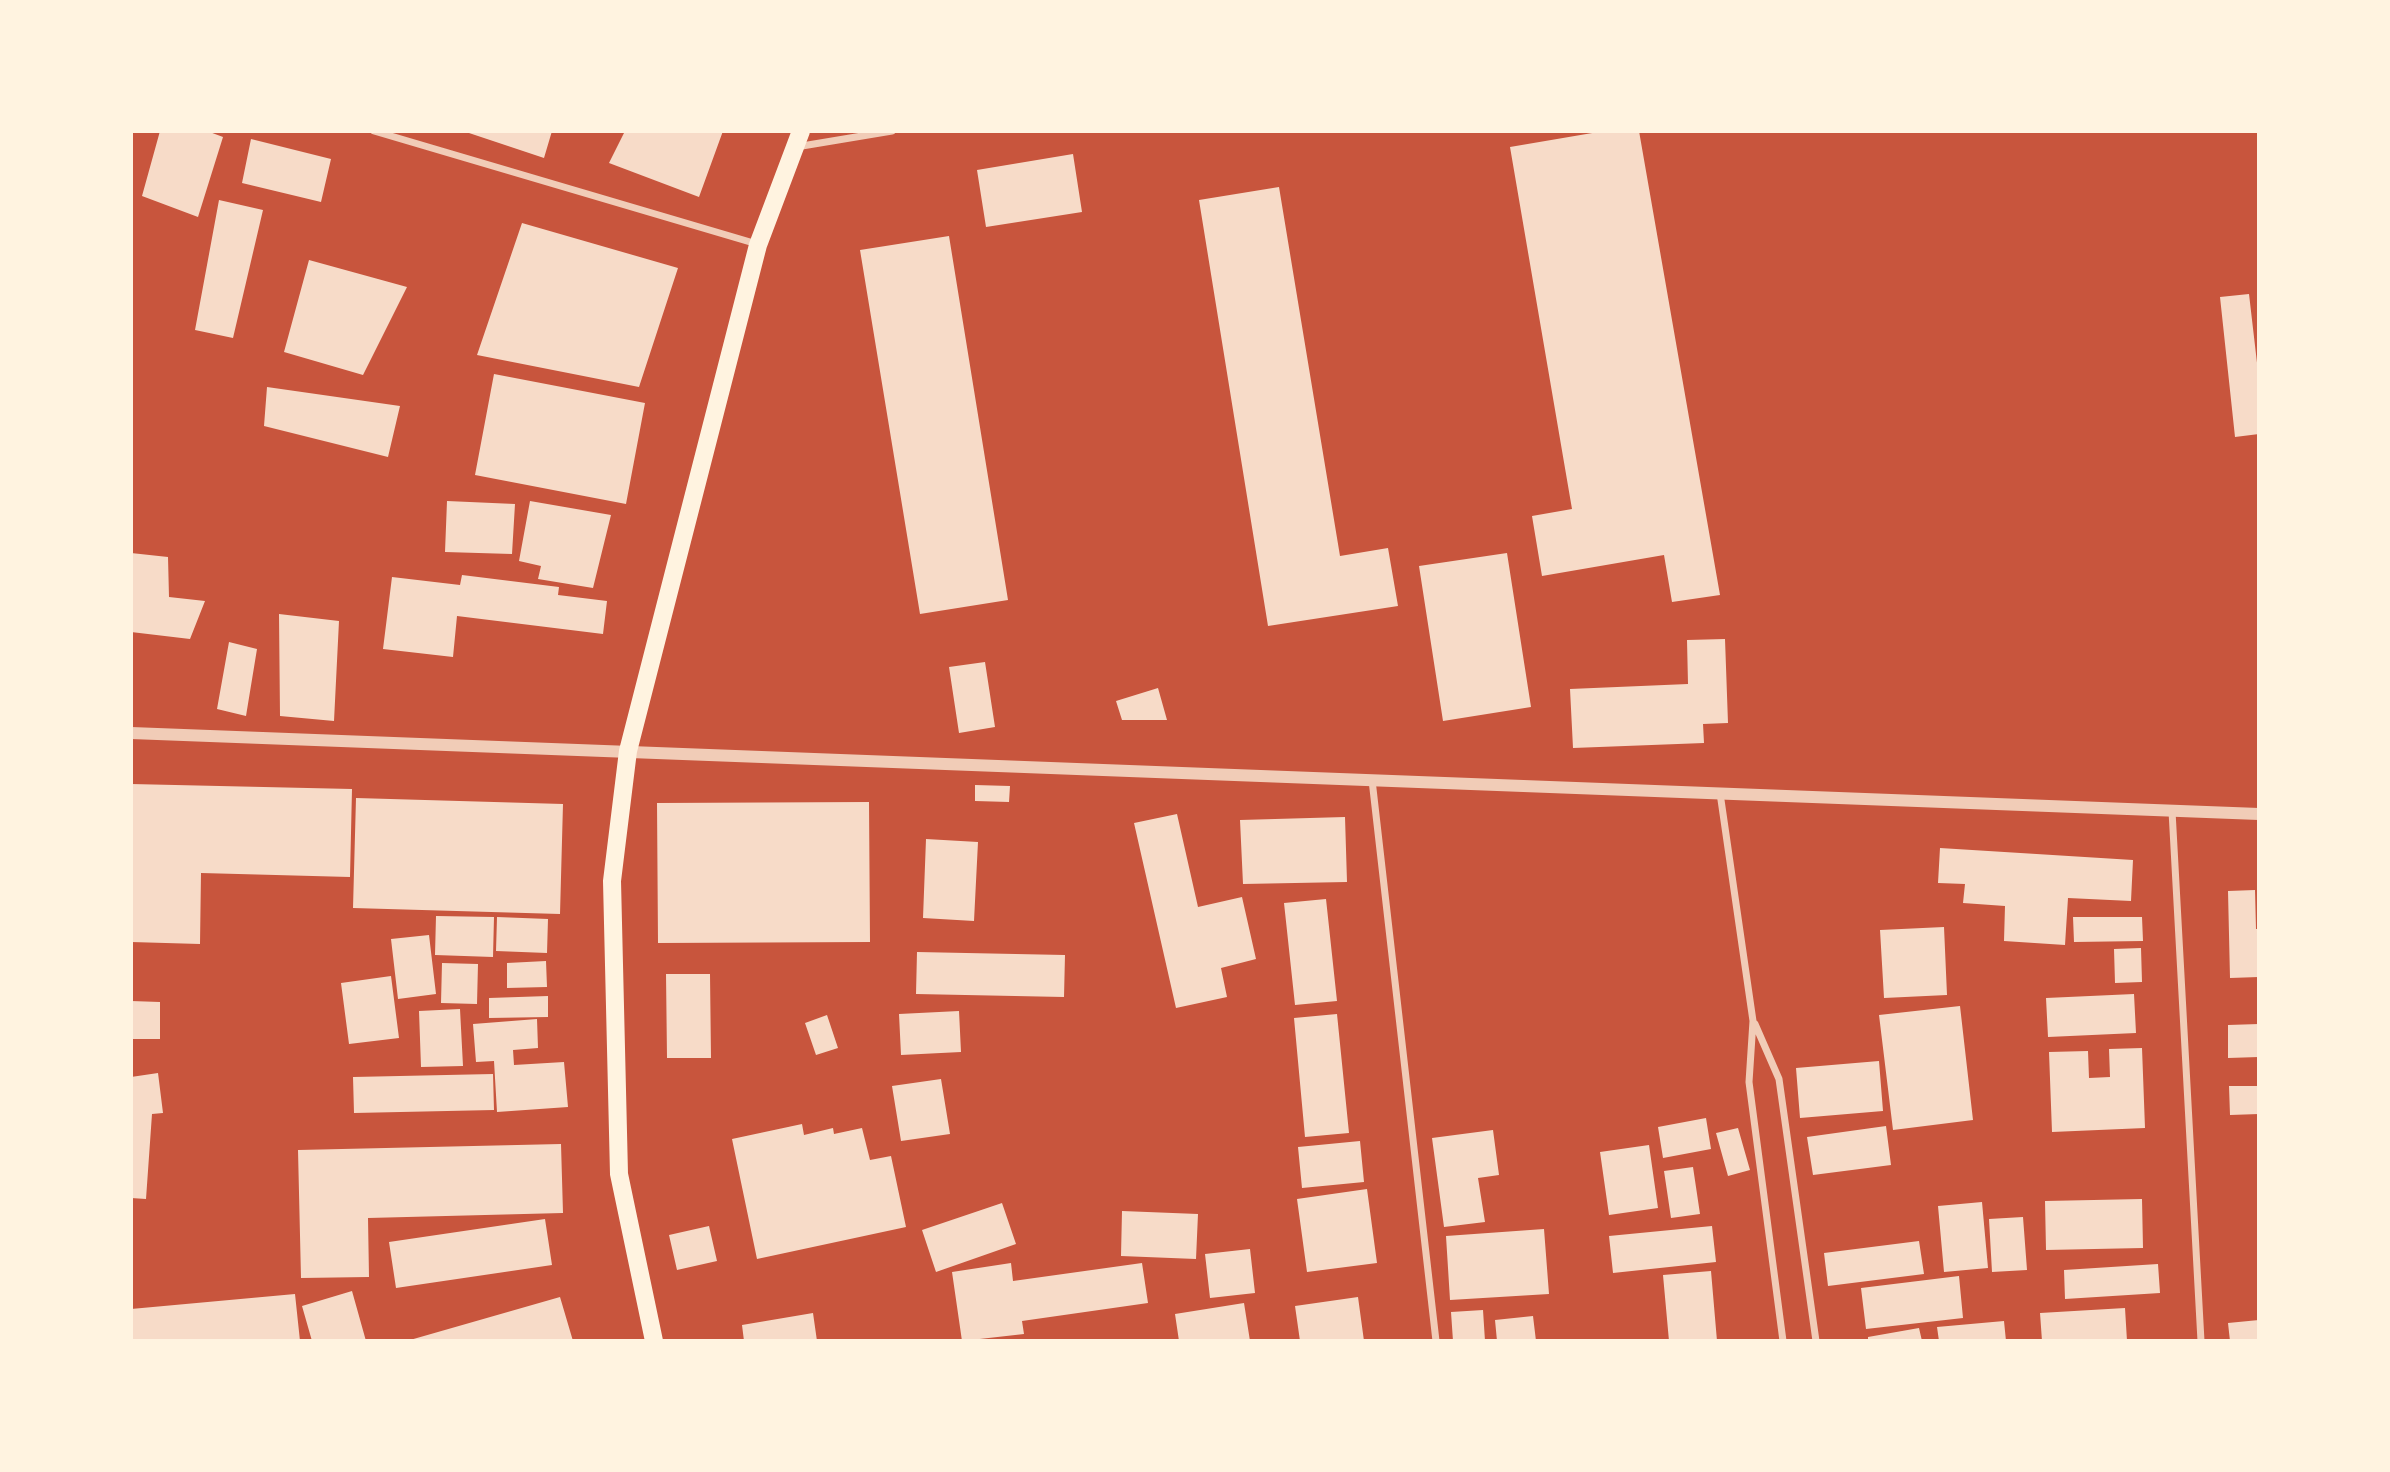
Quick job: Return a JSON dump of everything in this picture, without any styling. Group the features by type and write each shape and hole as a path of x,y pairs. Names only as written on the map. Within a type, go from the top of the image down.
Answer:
{"main road":[{"path":"654,1341 619,1174 612,881 628,751 758,245 797,139"}],"street":[{"path":"374,131 758,245"},
{"path":"797,139 892,131"},
{"path":"131,733 2259,814"},
{"path":"1372,780 1436,1341"},
{"path":"1720,793 1754,1021 1749,1082 1783,1341"},
{"path":"2172,811 2201,1341"},
{"path":"1754,1021 1779,1079 1816,1341"}],"building":[{"path":"160,131 207,131 223,137 198,217 142,196"},
{"path":"463,131 552,131 544,158"},
{"path":"625,131 723,131 699,197 609,163"},
{"path":"1604,131 1639,131 1720,595 1672,602 1664,555 1542,576 1532,516 1572,509 1510,147"},
{"path":"251,139 331,159 321,202 242,183"},
{"path":"1073,154 1082,212 986,227 977,170"},
{"path":"1279,187 1340,556 1388,548 1398,606 1268,626 1199,200"},
{"path":"219,200 263,210 233,338 195,330"},
{"path":"522,223 678,268 639,387 477,355"},
{"path":"949,236 1008,600 920,614 860,250"},
{"path":"309,260 407,287 363,375 284,352"},
{"path":"2249,294 2259,380 2259,434 2235,437 2220,297"},
{"path":"494,374 645,403 626,504 475,475"},
{"path":"267,387 400,406 388,457 264,426"},
{"path":"447,501 515,504 512,554 445,552"},
{"path":"530,501 611,515 593,588 538,579 541,566 519,561"},
{"path":"131,553 168,557 169,597 205,601 190,639 131,632"},
{"path":"1507,553 1531,707 1443,721 1419,566"},
{"path":"462,575 559,587 558,595 607,601 603,634 457,616 453,657 383,649 392,577 460,585"},
{"path":"279,614 339,621 334,721 280,716"},
{"path":"1725,639 1728,723 1703,724 1704,743 1573,748 1570,689 1688,684 1687,640"},
{"path":"229,642 257,649 246,716 217,709"},
{"path":"985,662 995,727 959,733 949,667"},
{"path":"1158,688 1167,720 1122,720 1116,701"},
{"path":"131,784 352,789 350,877 201,873 200,944 131,942"},
{"path":"975,785 1010,786 1009,802 975,801"},
{"path":"356,798 563,804 560,914 353,908"},
{"path":"869,802 870,942 658,943 657,803"},
{"path":"1177,814 1198,907 1242,897 1256,959 1221,968 1227,997 1176,1008 1134,823"},
{"path":"1345,817 1347,882 1243,884 1240,820"},
{"path":"926,839 978,842 974,921 923,918"},
{"path":"1940,848 2133,860 2131,901 2068,898 2065,945 2004,941 2005,906 1963,903 1965,884 1938,883"},
{"path":"2255,890 2256,929 2259,929 2259,977 2230,978 2228,891"},
{"path":"1326,899 1337,1001 1295,1005 1284,903"},
{"path":"436,916 494,917 493,957 435,955"},
{"path":"497,917 548,919 547,953 496,951"},
{"path":"2073,917 2142,917 2143,941 2074,942"},
{"path":"1944,927 1947,995 1884,998 1880,930"},
{"path":"429,935 436,994 398,999 391,939"},
{"path":"2141,948 2142,982 2115,983 2114,949"},
{"path":"917,952 1065,955 1064,997 916,994"},
{"path":"546,961 547,987 507,988 507,963"},
{"path":"442,963 478,964 477,1004 441,1003"},
{"path":"666,974 710,974 711,1058 667,1058"},
{"path":"391,976 399,1038 349,1044 341,983"},
{"path":"2134,994 2136,1033 2048,1037 2046,998"},
{"path":"548,996 548,1017 489,1018 489,998"},
{"path":"131,1001 160,1002 160,1039 131,1039"},
{"path":"1960,1006 1973,1120 1893,1130 1879,1015"},
{"path":"460,1009 463,1066 421,1067 419,1011"},
{"path":"959,1011 961,1052 901,1055 899,1014"},
{"path":"1337,1014 1349,1133 1305,1137 1294,1018"},
{"path":"827,1015 838,1048 816,1055 805,1023"},
{"path":"537,1019 538,1048 513,1050 514,1065 564,1062 568,1107 497,1112 494,1061 476,1062 473,1024"},
{"path":"2259,1024 2259,1057 2228,1058 2228,1025"},
{"path":"2142,1048 2145,1128 2052,1132 2049,1052 2088,1051 2089,1078 2110,1077 2109,1049"},
{"path":"1879,1061 1883,1111 1800,1118 1796,1068"},
{"path":"158,1073 163,1113 152,1114 146,1199 131,1198 131,1077"},
{"path":"493,1074 494,1110 354,1113 353,1077"},
{"path":"941,1079 950,1134 901,1141 892,1086"},
{"path":"2229,1086 2259,1086 2259,1114 2230,1115"},
{"path":"1706,1118 1711,1149 1663,1158 1658,1127"},
{"path":"802,1124 804,1135 833,1128 834,1134 862,1128 870,1160 891,1156 906,1227 757,1259 732,1139"},
{"path":"1886,1126 1891,1165 1813,1175 1807,1137"},
{"path":"1738,1128 1750,1170 1728,1176 1716,1133"},
{"path":"1493,1130 1499,1175 1478,1178 1485,1222 1444,1227 1432,1138"},
{"path":"1360,1141 1364,1182 1302,1188 1298,1147"},
{"path":"561,1144 563,1213 368,1218 369,1277 301,1278 298,1150"},
{"path":"1649,1145 1658,1208 1609,1215 1600,1152"},
{"path":"1693,1167 1700,1214 1671,1218 1664,1171"},
{"path":"1367,1189 1377,1263 1307,1272 1297,1199"},
{"path":"2142,1199 2143,1248 2046,1250 2045,1201"},
{"path":"1982,1202 1988,1268 1944,1272 1938,1206"},
{"path":"1002,1203 1016,1244 936,1272 922,1230"},
{"path":"1122,1211 1198,1214 1196,1259 1121,1256"},
{"path":"2023,1217 2027,1270 1992,1272 1989,1219"},
{"path":"545,1219 552,1265 396,1288 389,1242"},
{"path":"709,1226 717,1261 677,1270 669,1235"},
{"path":"1712,1226 1716,1262 1613,1273 1609,1236"},
{"path":"1544,1229 1549,1294 1450,1300 1446,1236"},
{"path":"1919,1241 1924,1274 1828,1286 1824,1253"},
{"path":"1250,1249 1255,1293 1210,1298 1205,1254"},
{"path":"1011,1263 1013,1281 1142,1263 1148,1303 1022,1321 1024,1334 962,1341 952,1272"},
{"path":"2158,1264 2160,1293 2065,1299 2064,1270"},
{"path":"1711,1271 1717,1341 1669,1341 1663,1275"},
{"path":"1959,1276 1963,1318 1866,1329 1861,1288"},
{"path":"352,1291 366,1341 312,1341 302,1306"},
{"path":"295,1294 300,1341 131,1341 131,1309"},
{"path":"560,1297 573,1341 410,1341 410,1340"},
{"path":"1358,1297 1364,1341 1300,1341 1295,1306"},
{"path":"1244,1303 1250,1341 1179,1341 1175,1314"},
{"path":"2125,1308 2127,1341 2042,1341 2040,1313"},
{"path":"1483,1310 1485,1341 1453,1341 1451,1312"},
{"path":"813,1313 817,1341 744,1341 742,1325"},
{"path":"1533,1316 1536,1341 1497,1341 1495,1320"},
{"path":"2259,1320 2259,1341 2230,1341 2228,1323"},
{"path":"2004,1321 2006,1341 1939,1341 1937,1327"},
{"path":"1919,1328 1922,1341 1868,1341 1868,1337"}]}
